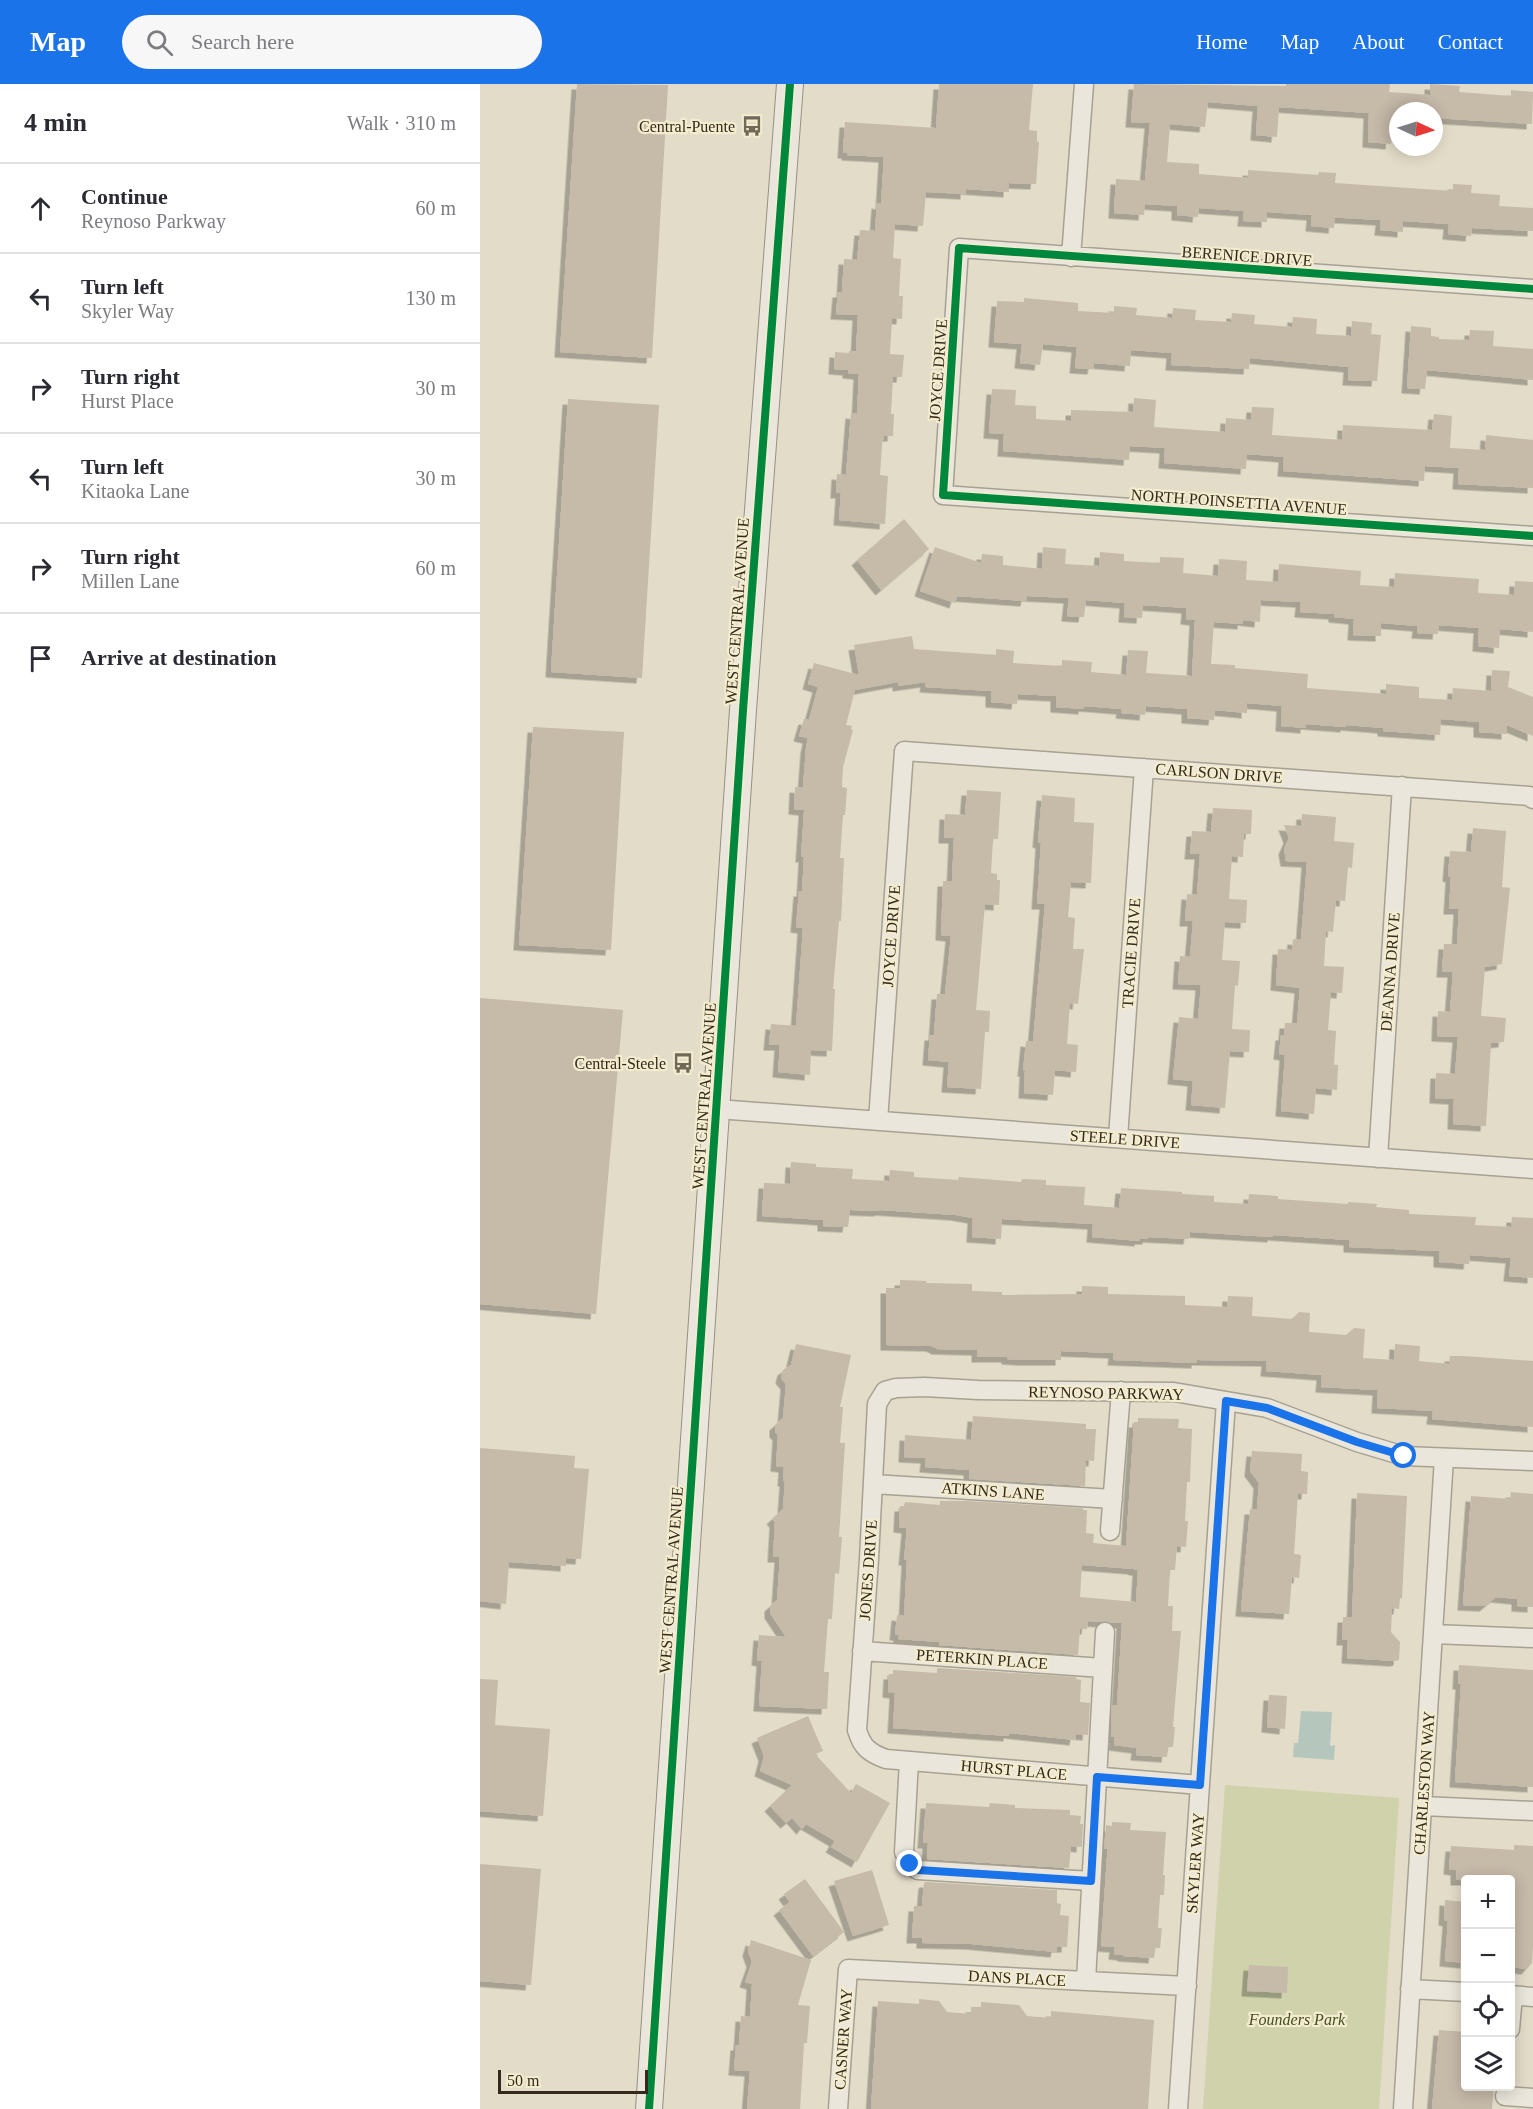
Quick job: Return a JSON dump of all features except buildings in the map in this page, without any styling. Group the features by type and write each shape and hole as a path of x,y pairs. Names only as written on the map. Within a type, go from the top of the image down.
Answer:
{"main road":[{"name":"WEST CENTRAL AVENUE","path":"649,2109 743,710 790,84"}],"street":[{"path":"1071,257 1084,84"},
{"name":"BERENICE DRIVE","path":"959,248 1533,290"},
{"name":"JOYCE DRIVE","path":"943,495 959,248"},
{"name":"NORTH POINSETTIA AVENUE","path":"943,495 1533,536"},
{"name":"JOYCE DRIVE","path":"878,1121 904,751"},
{"name":"CARLSON DRIVE","path":"904,751 1402,786 1529,796 1533,799"},
{"name":"TRACIE DRIVE","path":"1118,1138 1144,768"},
{"name":"DEANNA DRIVE","path":"1378,1158 1402,786"},
{"name":"STEELE DRIVE","path":"717,1109 1533,1169"},
{"name":"REYNOSO PARKWAY","path":"885,1391 896,1388 925,1387 978,1390 1174,1392 1267,1408 1381,1450 1404,1456 1533,1461"},
{"name":"JONES DRIVE","path":"866,1749 860,1742 857,1730 877,1404 885,1391"},
{"path":"1110,1531 1121,1391"},
{"name":"SKYLER WAY","path":"1178,2109 1226,1401"},
{"name":"CHARLESTON WAY","path":"1403,2109 1444,1458"},
{"name":"ATKINS LANE","path":"873,1484 1113,1499"},
{"path":"1086,1981 1105,1632"},
{"path":"1433,1634 1533,1638"},
{"name":"PETERKIN PLACE","path":"862,1651 1103,1668"},
{"name":"HURST PLACE","path":"866,1749 886,1759 1200,1785"},
{"path":"909,1761 903,1852 910,1864 918,1870 1091,1881"},
{"path":"1423,1806 1533,1811"},
{"name":"DANS PLACE","path":"848,1969 1186,1986"},
{"name":"CASNER WAY","path":"838,2109 848,1969"},
{"path":"1410,1989 1461,1992"},
{"path":"1515,1995 1533,1997"},
{"path":"1505,2097 1533,2098"}],"green space":[{"name":"Founders Park","path":"1225,1785 1399,1798 1379,2109 1203,2109"}],"shaded area":[{"path":"1301,1711 1332,1712 1330,1746 1335,1745 1334,1760 1293,1757 1294,1743 1298,1743"}],"cycle path":[{"path":"649,2109 743,710 790,84"},
{"path":"1533,289 959,248 943,495 1533,536"}],"place":[{"name":"Central-Puente","path":"752,126"},
{"name":"Central-Steele","path":"683,1063"}],"route":[{"path":"910,1864 918,1870 1091,1881 1097,1777 1200,1785 1226,1401 1267,1408 1357,1442 1404,1456"}]}
